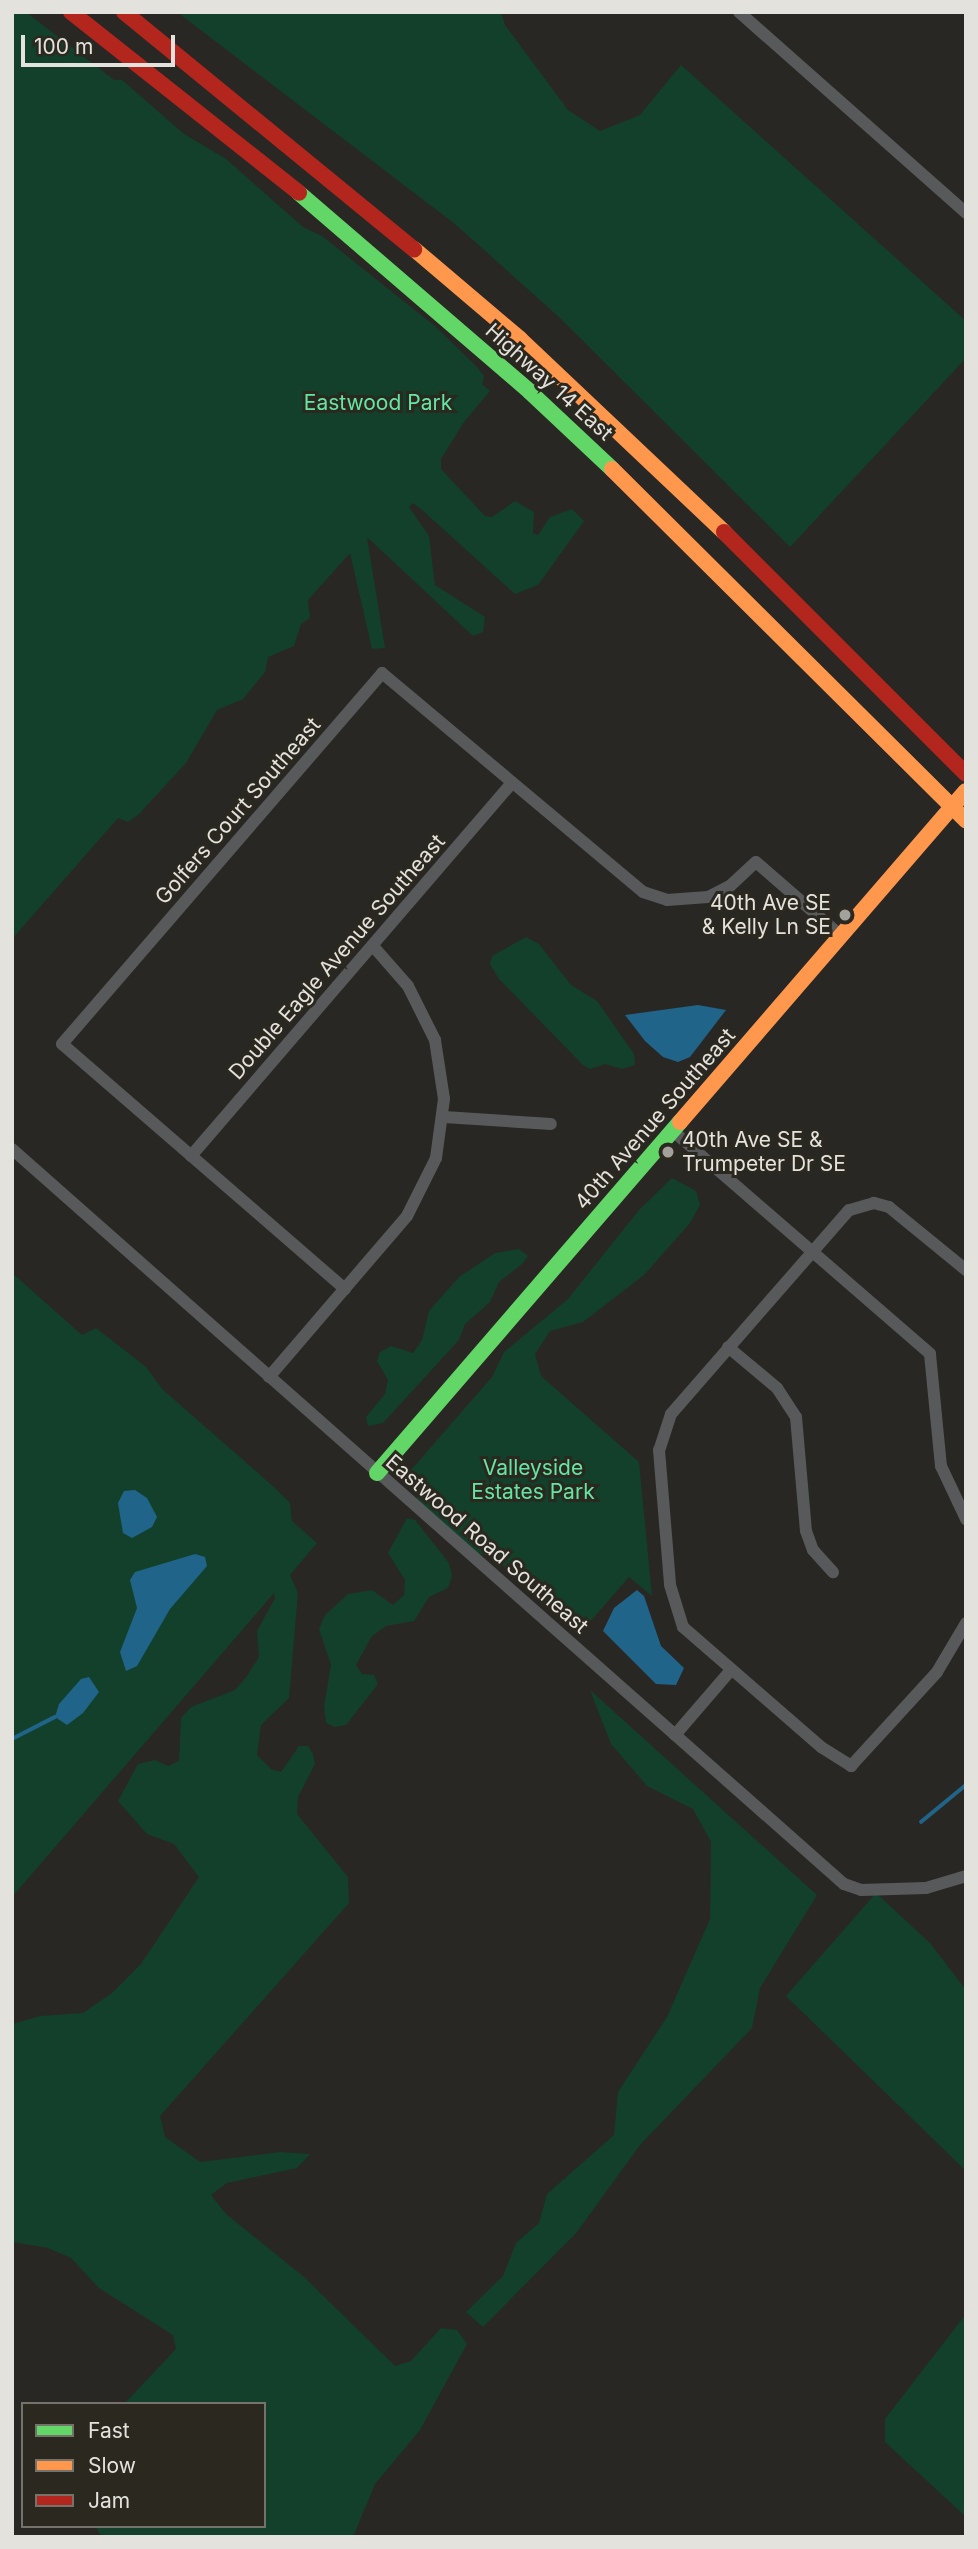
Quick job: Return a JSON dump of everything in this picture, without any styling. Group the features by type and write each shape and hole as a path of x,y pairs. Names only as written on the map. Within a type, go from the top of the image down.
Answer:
{"main road":[{"name":"Highway 14 East","path":"71,12 316,207 530,391 676,529 966,821"},
{"name":"Highway 14 East","path":"124,12 338,184 520,339 648,456 966,774"},
{"name":"40th Avenue Southeast","path":"377,1473 966,791"}],"street":[{"path":"739,12 966,213"},
{"name":"Golfers Court Southeast","path":"345,1289 62,1044 382,673 653,897 679,901 708,897 730,886 756,862 841,936"},
{"name":"Double Eagle Avenue Southeast","path":"191,1156 512,783"},
{"path":"269,1377 345,1289 423,1191 436,1158 444,1117 440,1059 429,1022 408,986 373,947"},
{"path":"444,1117 551,1124"},
{"path":"673,1131 813,1249 930,1354 941,1466 966,1519"},
{"name":"Eastwood Road Southeast","path":"12,1149 850,1887 926,1888 966,1876"},
{"path":"966,1270 905,1218 874,1203 849,1210 671,1414 659,1450 675,1614 683,1628 821,1747 851,1766 937,1672 966,1623"},
{"path":"728,1347 777,1388 796,1417 806,1531 813,1550 833,1572"},
{"path":"675,1735 731,1670"}],"green space":[{"name":"Eastwood Park","path":"12,12 26,12 114,80 122,80 184,134 226,159 303,227 322,236 436,327 477,367 484,376 482,384 490,391 464,422 441,459 441,469 485,516 492,517 515,501 534,512 533,533 538,535 550,517 572,509 584,521 538,585 515,594 413,503 409,507 429,536 435,585 485,617 483,632 473,636 367,537 385,648 372,649 350,553 308,600 310,618 301,624 294,646 268,657 265,672 243,699 217,710 186,763 139,814 128,822 118,818 12,939"},
{"path":"177,12 501,12 505,25 568,110 600,131 640,115 681,65 966,321 966,358 790,547 559,317 455,224"},
{"path":"526,937 539,944 571,985 597,1001 634,1054 635,1065 622,1069 605,1064 590,1069 584,1066 499,979 490,964 492,956"},
{"name":"Valleyside Estates Park","path":"672,1178 696,1191 700,1205 690,1223 644,1275 583,1322 550,1331 535,1354 541,1376 639,1462 652,1596 629,1577 581,1632 543,1604 495,1558 474,1553 417,1499 416,1489 404,1478 492,1377 504,1352 568,1299 639,1210"},
{"path":"519,1249 528,1256 499,1282 490,1302 465,1324 459,1340 383,1423 368,1426 366,1417 385,1394 388,1380 377,1361 380,1352 391,1346 413,1353 422,1340 429,1311 459,1277 495,1253"},
{"path":"12,1273 82,1335 96,1328 146,1367 162,1389 290,1503 292,1521 317,1543 290,1575 298,1593 289,1698 261,1725 257,1755 271,1769 281,1772 299,1746 308,1746 313,1754 315,1764 298,1797 297,1814 348,1877 349,1903 160,2116 165,2137 200,2162 281,2152 310,2154 297,2168 227,2183 211,2195 226,2214 304,2277 395,2366 411,2361 441,2328 457,2330 467,2344 420,2430 375,2484 353,2537 102,2537 96,2528 266,2528 266,2402 126,2402 176,2349 173,2335 99,2288 71,2258 48,2248 12,2242 12,2024 40,2016 83,2013 112,1993 141,1964 199,1877 174,1844 147,1834 118,1801 138,1764 155,1760 168,1766 179,1761 181,1718 191,1707 235,1690 247,1676 259,1657 257,1631 275,1598 274,1593 12,1897"},
{"path":"407,1518 415,1520 449,1563 452,1576 448,1588 429,1597 414,1621 386,1626 372,1636 356,1665 362,1674 374,1675 378,1684 346,1725 335,1727 326,1723 324,1706 331,1665 319,1629 325,1615 348,1594 372,1590 393,1605 404,1595 405,1580 388,1553"},
{"path":"590,1690 817,1895 760,1988 752,2028 640,2145 577,2232 483,2327 466,2312 503,2276 516,2243 539,2223 547,2194 614,2135 618,2092 667,2017 710,1919 711,1842 693,1809 647,1786 611,1744"},
{"path":"876,1893 930,1943 966,1990 966,2171 786,1996"},
{"path":"966,2314 966,2517 885,2442 885,2419"}],"water":[{"path":"698,1005 726,1010 690,1057 678,1062 663,1057 645,1041 625,1015"},
{"path":"135,1490 147,1498 157,1517 152,1527 132,1538 123,1533 118,1503 124,1491"},
{"path":"195,1554 205,1557 207,1566 170,1609 137,1666 126,1671 120,1652 137,1608 130,1580 135,1572"},
{"path":"637,1590 644,1596 661,1646 684,1668 676,1685 656,1684 603,1631 614,1608"},
{"path":"89,1677 99,1692 83,1713 67,1725 55,1717 59,1704 81,1679"}],"waterway":[{"path":"12,1739 55,1717"},
{"path":"921,1822 966,1785"}],"traffic: fast":[{"path":"299,193 530,392 612,469"},
{"path":"377,1473 680,1122"}],"traffic: slow":[{"path":"414,249 520,339 724,532"},
{"path":"612,469 966,821"},
{"path":"680,1122 966,791"}],"traffic: jam":[{"path":"71,12 299,193"},
{"path":"124,12 414,249"},
{"path":"724,532 966,774"}],"place":[{"name":"40th Ave SE & Kelly Ln SE","path":"845,915"},
{"name":"40th Ave SE & Trumpeter Dr SE","path":"668,1152"}]}
